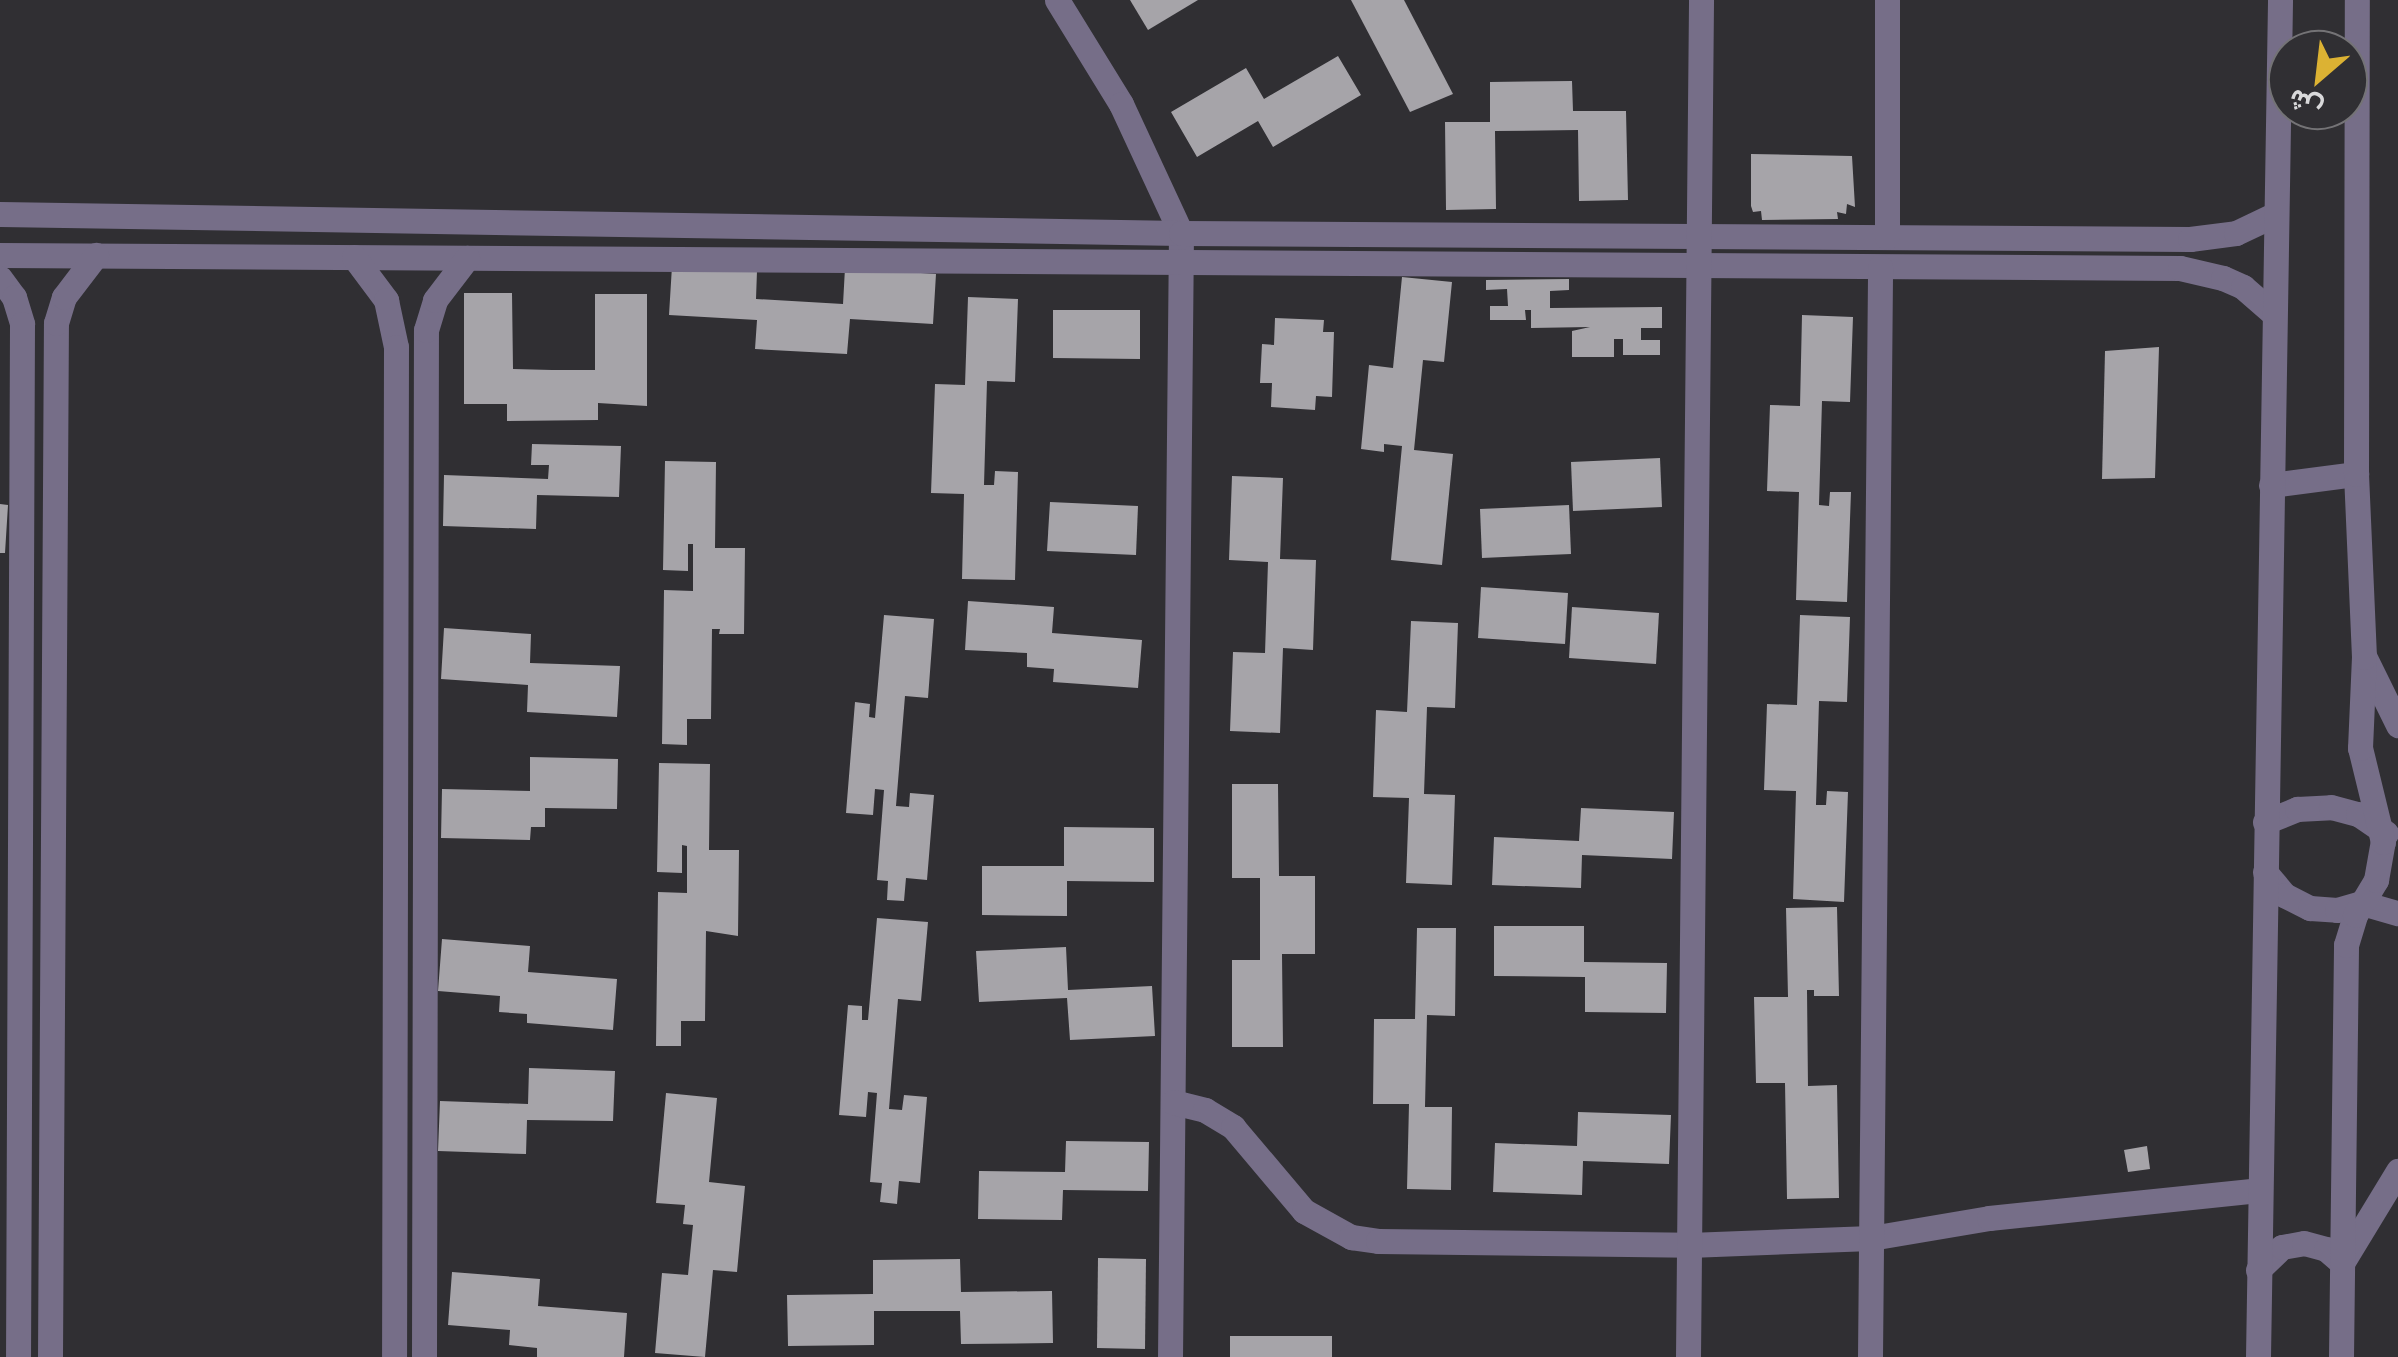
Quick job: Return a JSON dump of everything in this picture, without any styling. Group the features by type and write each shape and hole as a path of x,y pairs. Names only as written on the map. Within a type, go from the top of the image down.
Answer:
{"street":[{"path":"1058,0 1121,104 1181,233 1170,1357"},
{"path":"1688,1357 1702,0"},
{"path":"1886,237 1887,0"},
{"path":"2258,1357 2280,0"},
{"path":"2341,1357 2344,963 2350,928 2380,868 2390,836 2362,765 2364,657 2356,474 2356,0"},
{"path":"0,214 1181,233 2213,238 2257,227 2276,214"},
{"path":"0,255 2180,268 2243,287 2272,313"},
{"path":"50,1357 56,323 64,297 96,256"},
{"path":"354,257 386,300 396,347 394,1357"},
{"path":"424,1357 426,330 434,300 468,258"},
{"path":"1870,1357 1880,266"},
{"path":"0,278 14,296 22,324 18,1357"},
{"path":"2271,485 2356,474"},
{"path":"2364,657 2398,725"},
{"path":"2265,822 2297,809 2332,807 2358,814 2390,836"},
{"path":"2264,872 2284,895 2310,908 2337,910 2362,903 2398,913"},
{"path":"1173,1102 1220,1117 1304,1212 1352,1237 1378,1241 1689,1245 1871,1238 1989,1218 2259,1190"},
{"path":"2342,1264 2398,1171"},
{"path":"2258,1270 2282,1248 2304,1243 2326,1248 2342,1264"}],"building":[{"path":"1130,0 1198,0 1148,30"},
{"path":"1351,0 1404,0 1453,94 1410,112"},
{"path":"1338,56 1361,95 1273,147 1258,121 1197,157 1171,112 1246,68 1264,99"},
{"path":"1572,81 1573,111 1626,111 1628,200 1579,201 1578,130 1495,131 1496,209 1446,210 1445,122 1490,122 1490,82"},
{"path":"1751,154 1852,156 1855,207 1847,204 1846,214 1837,212 1838,219 1762,220 1761,211 1753,212 1751,206"},
{"path":"672,266 757,271 756,299 843,304 845,268 936,274 933,324 850,319 847,354 755,349 757,320 669,315"},
{"path":"1402,277 1452,282 1444,362 1423,360 1414,450 1453,454 1442,565 1391,560 1402,446 1384,444 1384,452 1361,449 1369,365 1393,368"},
{"path":"1569,279 1569,290 1550,291 1550,308 1662,307 1662,328 1641,328 1641,340 1660,340 1660,355 1623,355 1623,339 1614,339 1614,357 1572,357 1572,331 1590,327 1531,328 1531,310 1525,310 1526,320 1490,320 1490,306 1508,306 1507,289 1486,290 1486,280"},
{"path":"464,293 512,293 513,369 552,370 595,370 595,294 647,294 647,406 598,403 598,420 507,421 507,404 464,404"},
{"path":"968,297 1018,299 1015,382 987,381 984,485 994,485 995,471 1018,472 1015,580 962,579 964,494 931,493 935,384 965,385"},
{"path":"1053,310 1140,310 1140,359 1053,358"},
{"path":"1802,315 1853,317 1850,402 1822,401 1819,505 1829,506 1830,492 1851,492 1847,602 1796,600 1799,492 1767,491 1770,405 1800,406"},
{"path":"1275,318 1324,320 1323,332 1334,332 1332,397 1316,396 1315,410 1271,407 1272,383 1260,383 1262,344 1274,345"},
{"path":"2159,347 2155,478 2102,479 2105,351"},
{"path":"532,444 621,446 619,497 537,495 536,529 443,526 444,475 548,479 549,465 531,465"},
{"path":"1660,458 1662,507 1573,511 1571,462"},
{"path":"665,461 716,462 715,548 745,548 744,634 719,634 720,629 712,629 711,719 687,719 687,745 662,744 664,590 693,591 693,544 688,544 688,571 663,570"},
{"path":"1232,476 1283,478 1280,559 1316,560 1313,650 1283,648 1280,733 1230,731 1233,652 1265,653 1268,562 1229,560"},
{"path":"1050,502 1138,506 1136,555 1047,551"},
{"path":"0,504 8,505 5,553 0,553"},
{"path":"1569,505 1571,554 1482,558 1480,509"},
{"path":"1481,587 1568,593 1565,644 1478,638"},
{"path":"968,601 1054,607 1052,633 1142,640 1138,688 1053,682 1054,669 1027,667 1027,653 965,650"},
{"path":"1572,607 1659,613 1656,664 1569,658"},
{"path":"884,615 934,619 928,698 905,696 896,806 909,807 910,793 934,795 927,880 906,878 904,901 887,900 888,881 877,880 884,790 875,789 873,815 846,813 855,702 870,704 869,717 875,718"},
{"path":"1800,615 1850,617 1847,702 1819,701 1816,805 1826,805 1827,791 1848,792 1844,902 1793,899 1796,791 1764,790 1767,704 1797,705"},
{"path":"1411,621 1458,623 1455,708 1427,707 1424,794 1455,795 1452,885 1406,883 1409,798 1373,797 1376,710 1407,712"},
{"path":"444,628 531,634 530,663 620,666 617,717 527,712 528,685 441,679"},
{"path":"530,757 618,759 617,809 545,808 545,827 531,827 530,840 441,838 442,789 530,791"},
{"path":"659,763 710,764 709,850 739,850 738,936 706,931 705,1021 681,1021 681,1046 656,1046 658,892 687,893 687,846 682,845 682,873 657,872"},
{"path":"1232,784 1278,784 1279,876 1315,876 1315,954 1282,954 1283,1047 1232,1047 1232,960 1260,960 1260,878 1232,878"},
{"path":"1581,808 1674,812 1672,859 1582,855 1581,888 1492,885 1494,837 1579,841"},
{"path":"1064,827 1154,828 1154,882 1067,881 1067,916 982,915 982,866 1064,866"},
{"path":"1837,907 1839,996 1814,996 1814,990 1807,990 1808,1086 1837,1085 1839,1198 1787,1199 1785,1083 1756,1083 1754,997 1788,997 1786,908"},
{"path":"877,918 928,922 921,1001 898,999 889,1109 902,1110 904,1095 927,1097 920,1183 899,1181 897,1204 880,1202 882,1183 870,1182 877,1093 868,1092 866,1117 839,1115 848,1005 862,1006 862,1020 868,1020"},
{"path":"1494,926 1584,926 1584,962 1667,963 1666,1013 1585,1012 1585,977 1494,976"},
{"path":"1417,928 1456,928 1455,1016 1427,1015 1425,1107 1452,1107 1451,1190 1407,1189 1409,1104 1373,1104 1374,1019 1415,1019"},
{"path":"442,939 530,946 528,972 617,979 613,1030 527,1023 527,1014 499,1012 500,996 438,991"},
{"path":"1066,947 1068,990 1152,986 1155,1036 1070,1040 1067,998 979,1002 976,951"},
{"path":"529,1068 615,1071 613,1121 527,1120 526,1154 438,1151 440,1101 528,1104"},
{"path":"666,1093 717,1098 709,1182 745,1186 737,1272 713,1270 705,1357 655,1353 662,1273 688,1275 693,1225 683,1224 685,1205 656,1203"},
{"path":"1578,1112 1671,1115 1669,1164 1583,1161 1582,1195 1493,1192 1495,1143 1577,1146"},
{"path":"1066,1141 1149,1142 1148,1191 1063,1190 1062,1220 978,1219 979,1171 1065,1172"},
{"path":"2147,1146 2150,1169 2128,1172 2124,1150"},
{"path":"1098,1258 1146,1259 1145,1349 1097,1348"},
{"path":"960,1259 961,1292 1052,1291 1053,1343 961,1344 960,1311 874,1311 874,1345 788,1346 787,1295 873,1294 873,1260"},
{"path":"452,1272 540,1279 538,1306 627,1313 624,1357 537,1357 537,1348 509,1345 510,1330 448,1325"},
{"path":"1230,1336 1332,1336 1332,1357 1230,1357"}]}
